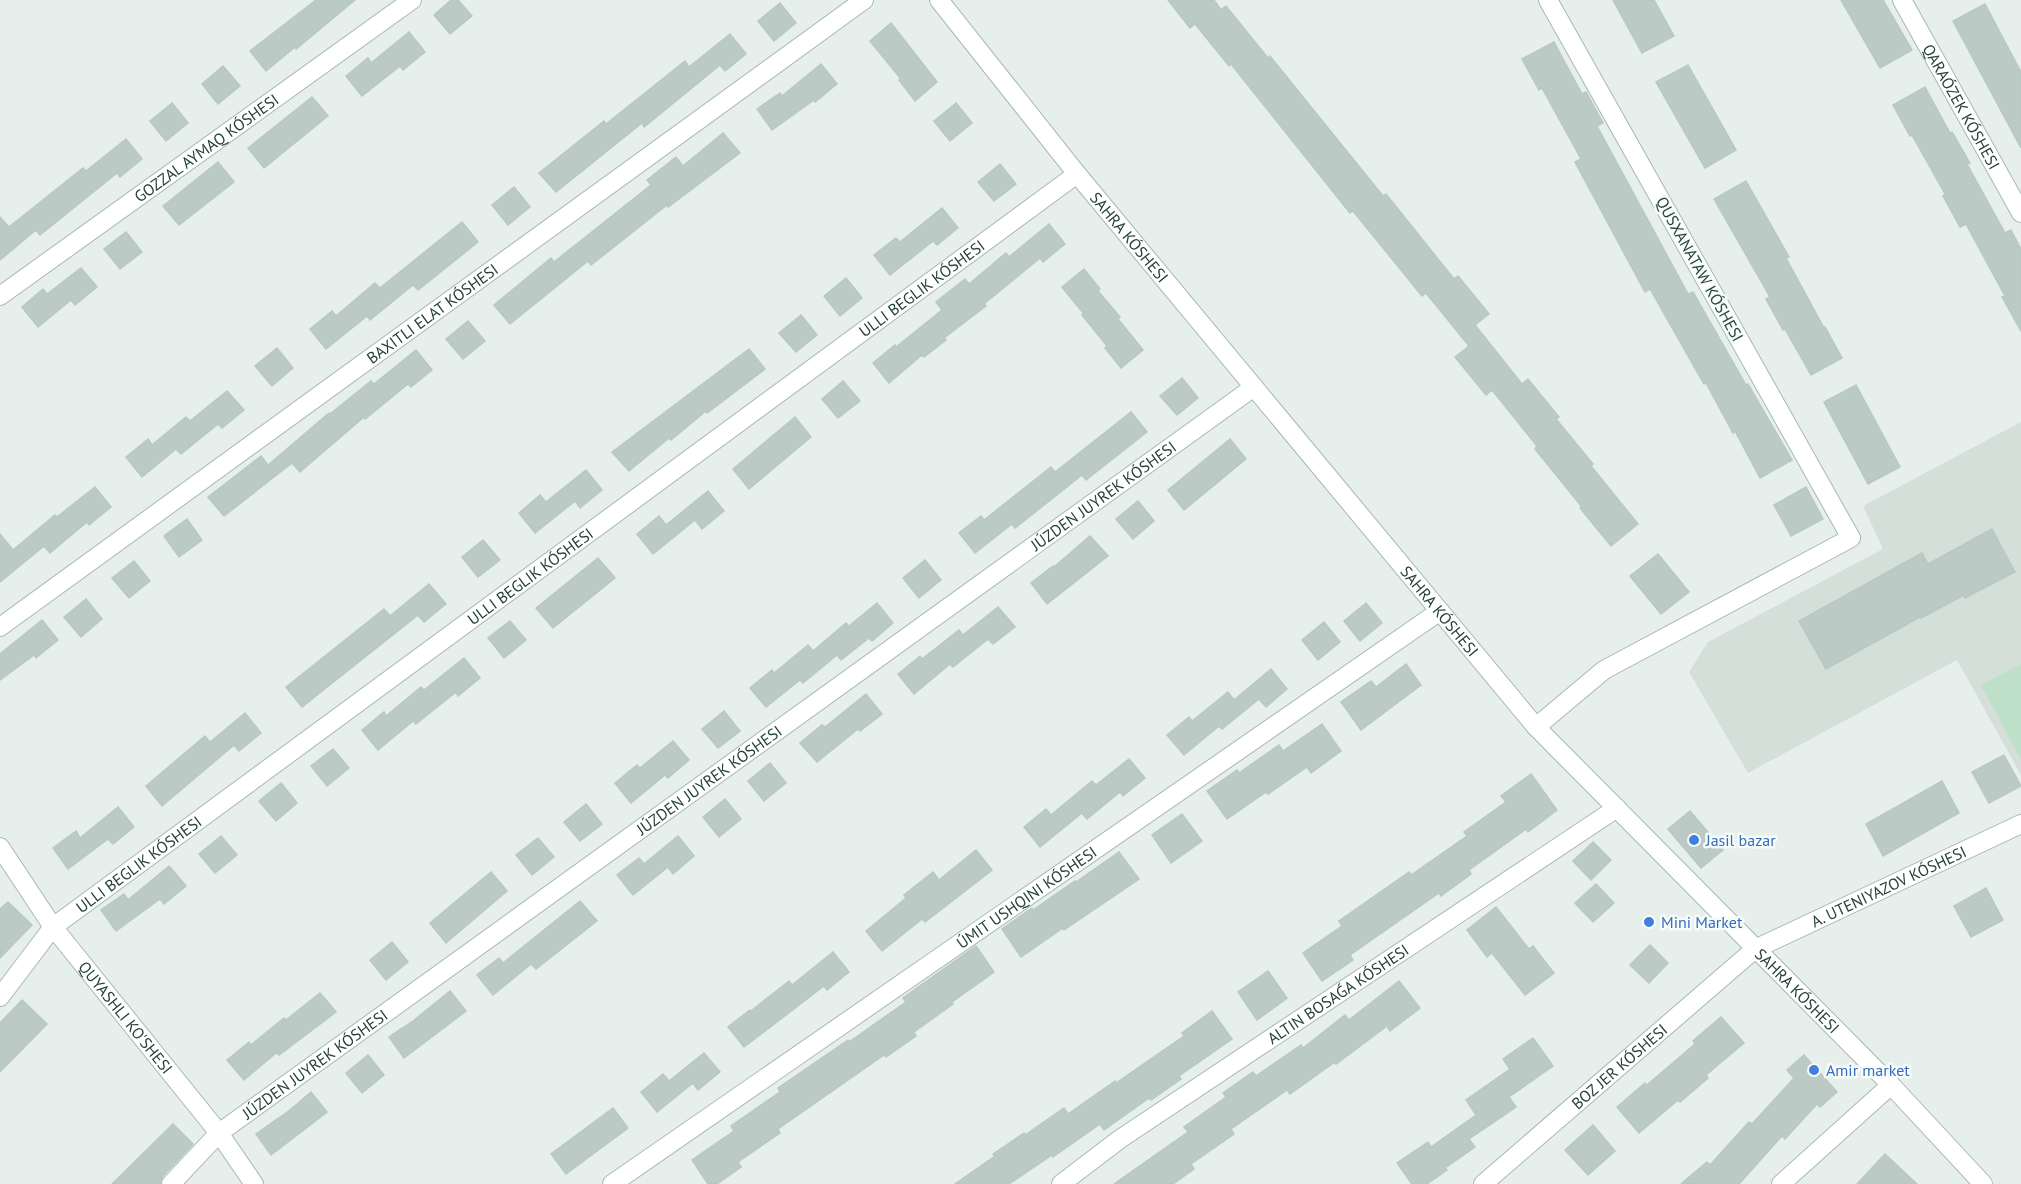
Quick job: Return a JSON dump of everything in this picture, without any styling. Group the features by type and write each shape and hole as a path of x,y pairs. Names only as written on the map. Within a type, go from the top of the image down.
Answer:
{"street":[{"name":"GOZZAL AYMAQ KÓSHESI","path":"0,296 412,0"},
{"path":"0,627 864,0"},
{"name":"SAHRA KÓSHESI","path":"939,0 1077,174 1536,727 1891,1084 1983,1184"},
{"name":"QUSXANATAW KÓSHESI","path":"1536,727 1604,670 1851,538 1548,0"},
{"name":"QARAÓZEK KÓSHESI","path":"1902,0 2021,213"},
{"path":"0,997 53,927 1077,174"},
{"name":"JÚZDEN JUYREK KÓSHESI","path":"171,1184 219,1133 1254,387"},
{"path":"612,1184 1440,611"},
{"path":"1061,1184 1120,1139 1617,808"},
{"name":"A. UTENIYAZOV KÓSHESI","path":"1755,949 2021,824"},
{"name":"QUYASHLI KO'SHESI","path":"0,847 53,927 219,1133 254,1184"},
{"name":"BOZ JER KÓSHESI","path":"1483,1184 1755,949"},
{"path":"1781,1184 1891,1084"}],"shaded area":[{"path":"2021,422 2021,775 1957,660 1748,773 1689,672 1708,642 1883,549 1863,506"}],"green space":[{"path":"2021,664 2021,759 1981,685"}],"building":[{"path":"316,0 355,0 266,71 250,51"},
{"path":"451,0 458,0 472,16 450,34 434,15"},
{"path":"1168,0 1214,0 1221,10 1226,6 1268,58 1270,56 1383,196 1386,194 1454,279 1458,276 1489,314 1475,325 1522,384 1528,379 1559,417 1556,419 1593,464 1591,466 1638,524 1611,546 1535,449 1537,446 1492,390 1486,395 1455,357 1469,346 1426,293 1422,296 1353,211 1350,213 1231,64 1229,66 1195,24 1190,28"},
{"path":"1613,0 1654,0 1674,36 1642,53"},
{"path":"1841,0 1883,0 1912,50 1880,68"},
{"path":"780,3 796,23 774,41 758,21"},
{"path":"1985,4 2021,72 2021,148 1953,21"},
{"path":"891,23 937,82 915,101 899,80 901,79 870,41"},
{"path":"409,32 425,52 403,70 400,66 362,96 346,76 368,58 371,63"},
{"path":"730,34 746,54 725,71 720,65 644,127 642,123 556,192 539,173 604,121 606,124 685,61 689,67"},
{"path":"1554,42 1582,94 1586,92 1603,123 1597,126 1688,294 1693,292 1792,460 1760,478 1735,431 1733,433 1650,289 1645,292 1575,162 1581,159 1542,88 1539,90 1522,59"},
{"path":"821,64 837,84 815,102 814,100 772,130 757,109 780,93 782,96"},
{"path":"1688,65 1736,150 1705,168 1656,82"},
{"path":"223,66 240,86 218,104 202,84"},
{"path":"1925,87 1950,133 1952,132 1970,163 1967,164 2005,233 2011,230 2021,249 2021,331 1966,224 1960,227 1943,196 1945,194 1893,105"},
{"path":"312,97 328,116 264,168 248,148"},
{"path":"172,103 188,123 166,141 150,121"},
{"path":"956,103 972,123 950,141 934,121"},
{"path":"723,133 740,153 668,207 667,205 591,265 588,261 510,324 494,305 551,258 554,262 651,185 647,180 676,157 683,166"},
{"path":"126,139 142,159 120,177 117,173 40,235 36,230 0,260 0,217 9,227 83,168 86,171"},
{"path":"218,162 234,182 179,225 163,206"},
{"path":"1000,164 1016,184 994,201 978,182"},
{"path":"1746,181 1842,358 1811,375 1785,329 1783,330 1766,299 1770,297 1714,199"},
{"path":"514,187 530,207 508,225 492,205"},
{"path":"942,208 958,228 937,245 933,241 890,275 874,255 896,238 900,242"},
{"path":"462,222 478,242 418,290 413,285 370,320 367,316 326,349 310,329 332,311 336,316 375,283 380,288"},
{"path":"1049,224 1065,244 1043,262 1040,258 984,304 986,306 944,338 946,340 924,357 922,355 889,383 873,363 942,310 936,302 965,279 969,284 1006,253 1009,257"},
{"path":"126,232 142,252 120,269 104,249"},
{"path":"81,268 97,287 75,305 71,300 38,327 22,307 43,289 47,294"},
{"path":"1084,269 1100,289 1098,291 1120,317 1118,319 1143,350 1121,368 1082,315 1084,314 1062,287"},
{"path":"846,278 862,298 840,316 824,296"},
{"path":"801,315 817,335 796,352 779,333"},
{"path":"468,321 485,341 463,359 446,339"},
{"path":"277,348 293,368 272,386 255,366"},
{"path":"749,349 765,369 707,413 706,411 671,440 669,438 629,471 612,452"},
{"path":"416,350 432,370 411,387 408,384 365,419 364,417 300,472 292,463 224,516 208,497 261,456 268,465 329,413 371,381 374,384"},
{"path":"1182,378 1198,398 1177,415 1160,396"},
{"path":"843,381 860,401 838,418 822,399"},
{"path":"1856,385 1900,467 1868,484 1824,402"},
{"path":"227,391 244,410 222,428 218,424 181,454 176,449 142,477 126,457 148,439 152,445 186,417 190,421"},
{"path":"1131,412 1147,432 1086,480 1082,475 1015,528 1012,524 975,553 959,533 981,516 984,520 1051,467 1055,472"},
{"path":"795,417 811,437 749,489 733,469"},
{"path":"1230,439 1246,459 1184,510 1168,490"},
{"path":"586,470 602,490 580,508 575,501 535,533 519,513 540,495 546,502"},
{"path":"95,487 111,507 89,525 87,522 50,553 44,546 0,582 0,534 13,550 55,515 57,517"},
{"path":"1806,487 1823,519 1791,536 1774,505"},
{"path":"708,491 724,511 702,529 695,520 653,554 637,534 659,516 666,525"},
{"path":"1138,501 1154,521 1133,539 1116,519"},
{"path":"187,519 202,540 179,557 164,536"},
{"path":"1992,529 2015,572 1965,598 1964,595 1920,617 1826,669 1799,621 1922,553 1928,564"},
{"path":"1090,536 1108,556 1047,604 1031,583 1054,567"},
{"path":"483,540 500,560 478,577 462,557"},
{"path":"1658,554 1689,592 1661,614 1630,576"},
{"path":"598,558 615,578 553,628 536,608"},
{"path":"925,560 941,580 919,598 903,578"},
{"path":"134,561 150,581 129,598 112,578"},
{"path":"429,584 446,604 424,622 418,615 302,707 286,687 384,609 390,616"},
{"path":"86,599 102,619 81,637 64,617"},
{"path":"877,603 893,623 872,641 869,638 841,660 837,655 803,683 800,680 766,707 750,688 772,670 774,673 808,645 813,651 846,623 849,626"},
{"path":"1366,603 1382,623 1360,641 1344,621"},
{"path":"998,607 1015,627 993,644 988,639 953,667 950,664 914,694 898,674 920,656 922,659 959,630 963,635"},
{"path":"42,620 58,640 36,658 34,655 0,680 0,654"},
{"path":"510,621 526,640 504,658 488,638"},
{"path":"1324,622 1340,642 1318,660 1302,640"},
{"path":"464,658 480,678 458,696 456,692 416,724 413,721 378,750 362,730 384,712 386,716 421,687 424,690"},
{"path":"1406,664 1421,685 1361,730 1341,702 1371,681 1376,687"},
{"path":"1271,669 1287,689 1266,707 1259,699 1222,729 1219,726 1184,755 1167,735 1189,717 1192,721 1228,692 1234,700"},
{"path":"866,694 882,714 860,731 858,729 817,762 800,743 822,725 825,727"},
{"path":"724,711 740,731 718,748 702,729"},
{"path":"245,713 261,733 239,751 234,745 162,806 146,786 205,736 210,742"},
{"path":"1322,724 1341,751 1311,773 1307,767 1227,819 1207,791 1237,770 1239,773 1279,745 1283,751"},
{"path":"673,741 689,760 668,778 665,775 631,803 615,783 637,765 640,768"},
{"path":"333,749 349,768 327,786 311,766"},
{"path":"2004,755 2021,786 1989,803 1972,772"},
{"path":"1129,759 1145,778 1123,796 1120,792 1087,819 1082,813 1040,847 1024,827 1046,809 1051,815 1092,781 1096,785"},
{"path":"770,763 786,783 764,801 748,781"},
{"path":"1531,774 1557,810 1528,832 1526,829 1469,870 1471,874 1441,896 1439,893 1350,955 1353,960 1322,981 1303,953 1342,926 1339,921 1409,872 1411,875 1467,836 1464,832 1506,802 1501,796"},
{"path":"1942,781 1959,813 1883,856 1866,824"},
{"path":"281,783 297,803 276,821 259,801"},
{"path":"725,799 741,819 719,837 703,817"},
{"path":"586,804 602,824 580,841 564,822"},
{"path":"118,807 134,827 113,844 108,839 68,869 53,848 76,831 80,838"},
{"path":"1690,811 1723,850 1701,868 1668,829"},
{"path":"1182,814 1202,841 1171,863 1152,835"},
{"path":"221,836 237,855 215,873 199,854"},
{"path":"678,836 694,856 673,874 668,867 633,895 617,875 639,858 644,864"},
{"path":"538,838 554,857 532,875 516,855"},
{"path":"1593,842 1611,860 1591,880 1573,861"},
{"path":"976,850 992,870 925,922 922,919 882,951 866,931 906,898 904,895 933,872 939,880"},
{"path":"1119,852 1139,879 1021,957 1002,929"},
{"path":"169,866 186,886 164,904 160,899 116,931 101,910 124,894 128,900"},
{"path":"491,872 507,891 446,943 430,923"},
{"path":"1596,884 1614,903 1593,922 1575,903"},
{"path":"1986,888 2003,920 1971,937 1954,906"},
{"path":"580,901 597,921 536,969 531,964 493,995 477,975 499,958 503,963"},
{"path":"8,902 32,925 0,958 0,909"},
{"path":"1496,907 1529,949 1533,946 1554,973 1525,995 1492,953 1487,957 1467,930"},
{"path":"392,942 408,962 386,980 370,960"},
{"path":"1650,945 1668,963 1649,983 1630,965"},
{"path":"976,946 994,972 914,1032 916,1036 886,1057 884,1055 778,1129 780,1133 738,1162 741,1167 717,1184 708,1184 692,1160 734,1131 731,1126 780,1092 778,1088 906,1002 903,998"},
{"path":"833,952 849,972 827,990 824,986 744,1047 728,1027 789,981 792,985"},
{"path":"1268,971 1287,998 1257,1020 1238,992"},
{"path":"1399,981 1420,1008 1390,1031 1387,1026 1336,1064 1335,1062 1290,1094 1287,1090 1231,1129 1234,1134 1191,1164 1194,1169 1173,1184 1114,1184 1188,1132 1184,1127 1226,1097 1223,1093 1253,1072 1256,1076 1301,1045 1303,1048 1345,1015 1349,1020"},
{"path":"450,991 466,1011 404,1058 389,1037"},
{"path":"320,993 336,1012 279,1055 276,1053 244,1080 227,1060 249,1042 251,1045 284,1018 286,1020"},
{"path":"22,1000 47,1024 0,1072 0,1023"},
{"path":"1212,1011 1232,1039 1179,1076 1181,1079 1151,1100 1149,1098 1104,1130 1100,1124 1009,1184 955,1184 1024,1133 1025,1135 1064,1108 1068,1114 1115,1081 1116,1083 1184,1036 1182,1033"},
{"path":"1721,1017 1744,1043 1706,1075 1708,1078 1680,1102 1678,1100 1639,1133 1617,1107 1695,1044 1693,1041"},
{"path":"1533,1038 1553,1066 1509,1097 1516,1107 1469,1139 1475,1147 1427,1184 1412,1184 1397,1163 1428,1142 1431,1147 1476,1115 1466,1100 1510,1069 1503,1059"},
{"path":"704,1053 720,1072 698,1090 693,1083 657,1112 641,1092 663,1074 669,1081"},
{"path":"368,1055 384,1075 362,1093 346,1073"},
{"path":"1804,1055 1837,1092 1820,1107 1817,1104 1785,1139 1782,1136 1739,1184 1681,1184 1707,1162 1710,1165 1749,1122 1752,1124 1794,1078 1787,1070"},
{"path":"311,1092 327,1112 271,1155 256,1134"},
{"path":"613,1108 628,1128 566,1174 551,1154"},
{"path":"173,1124 193,1144 163,1176 160,1184 112,1184"},
{"path":"1593,1125 1615,1151 1588,1175 1565,1150"},
{"path":"1885,1154 1917,1184 1857,1184"}],"place":[{"name":"Jasil bazar","path":"1694,840"},
{"name":"Mini Market","path":"1649,922"},
{"name":"Amir market","path":"1814,1070"}]}
